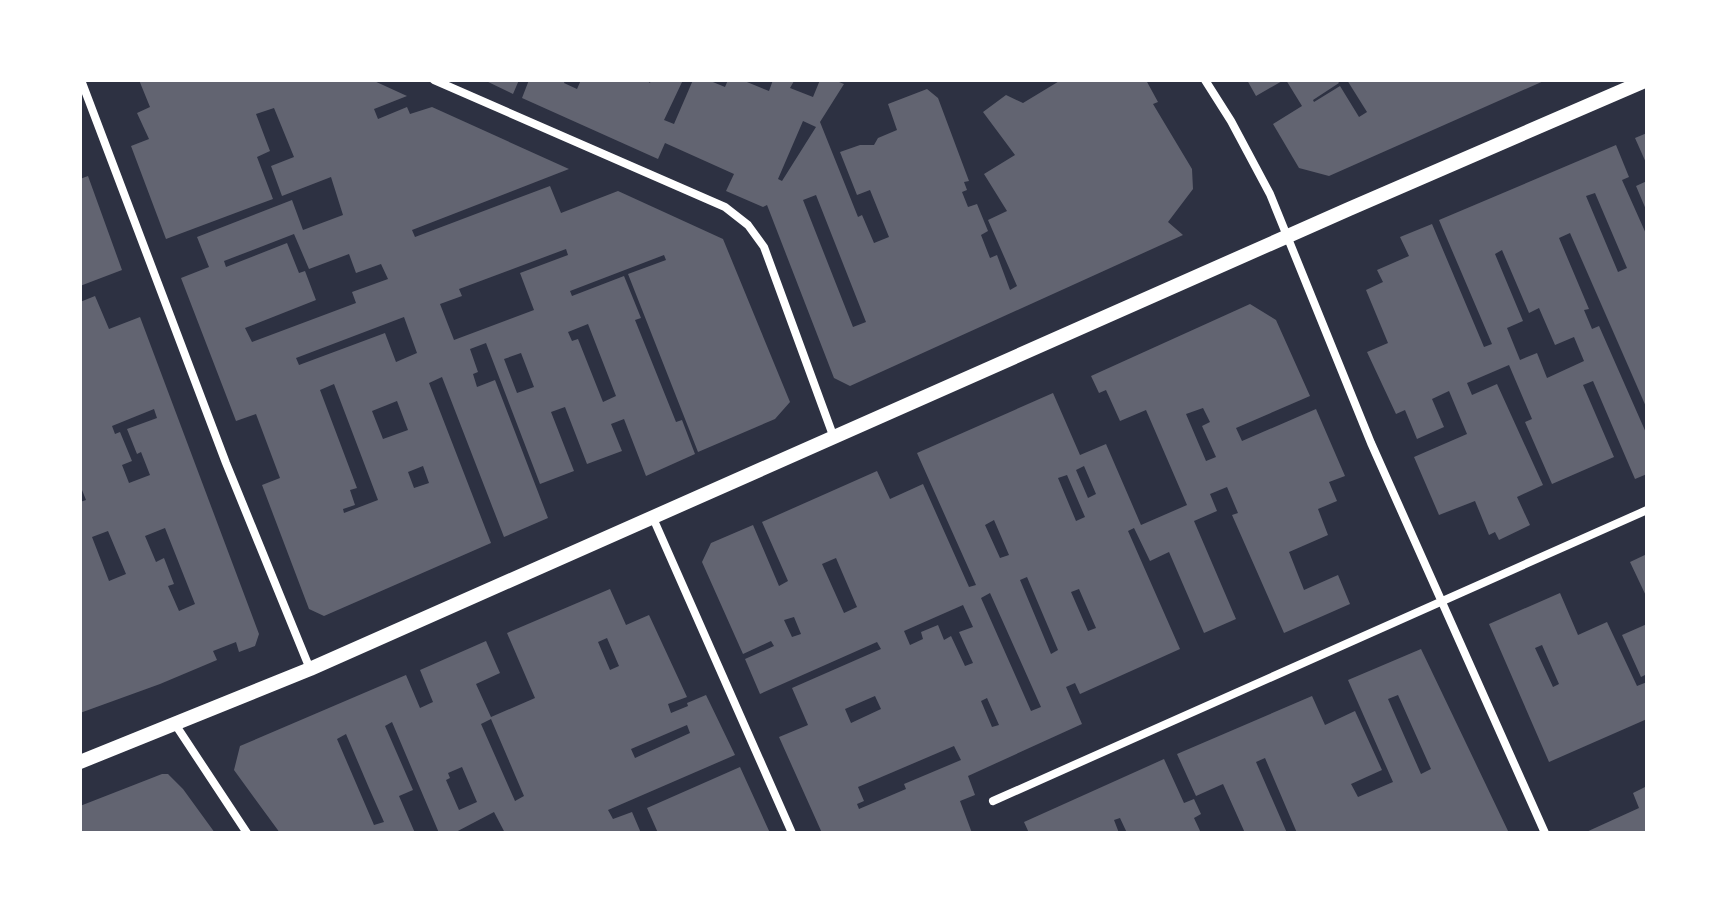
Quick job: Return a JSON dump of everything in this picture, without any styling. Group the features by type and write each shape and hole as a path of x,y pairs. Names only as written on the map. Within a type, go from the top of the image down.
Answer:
{"street":[{"path":"81,80 226,463 310,669"},
{"path":"434,80 725,207 748,225 764,247 834,438"},
{"path":"1205,80 1270,194 1371,443 1545,833"},
{"path":"80,762 310,669 1647,80"},
{"path":"993,801 1647,510"},
{"path":"653,518 792,833"},
{"path":"175,724 247,833"}],"building":[{"path":"139,80 372,80 407,96 374,109 378,119 407,107 410,114 432,107 569,169 412,230 415,237 550,186 561,213 618,191 723,239 790,402 775,419 698,452 628,274 666,260 664,255 570,291 572,296 624,276 641,318 635,320 676,422 682,420 695,454 646,476 624,419 611,424 622,451 587,464 565,407 551,412 574,471 540,484 486,343 470,349 478,372 473,374 477,387 495,380 548,518 504,537 442,377 429,383 491,543 324,616 309,609 262,485 280,478 256,414 236,421 181,278 209,267 197,237 292,200 303,230 343,215 331,177 282,196 271,166 294,157 274,108 256,114 270,151 257,157 273,199 166,239 131,146 149,139 137,113 150,107","holes":["294,234 309,269 349,254 356,273 381,264 388,279 352,292 356,303 252,342 245,328 316,300 305,271 299,273 287,243 226,267 224,261","566,249 568,255 520,273 534,310 454,340 440,304 462,296 459,289","404,317 417,353 396,362 385,333 299,365 296,358","588,324 616,396 603,402 578,339 572,341 568,332","521,353 534,387 517,393 504,359","334,384 378,500 344,513 343,509 355,505 350,490 357,488 320,390","397,401 408,430 383,439 372,411","423,466 429,483 414,488 408,472"]},
{"path":"484,80 519,80 513,94"},
{"path":"529,80 565,80 564,83 577,89 581,80 646,80 650,83 651,80 683,80 664,120 674,124 693,80 708,80 725,87 728,80 742,80 769,91 773,80 792,80 790,88 813,97 820,80 844,84 820,122 858,217 862,215 874,243 889,237 870,190 857,195 840,152 860,145 874,145 878,138 897,130 888,104 927,89 938,98 969,181 964,182 967,190 962,192 968,207 977,204 988,231 981,235 990,258 997,255 1010,290 1017,286 988,220 1007,211 984,174 1015,155 983,112 1006,95 1023,103 1061,80 1146,80 1158,102 1153,104 1192,169 1193,189 1168,222 1183,235 850,386 834,378 767,205 763,207 726,191 734,174 665,143 658,159 522,98","holes":["803,121 816,127 782,181 778,179","816,195 866,322 853,327 803,200"]},
{"path":"1247,80 1284,80 1256,96"},
{"path":"1286,80 1337,80 1339,83 1314,102 1340,86 1359,117 1367,112 1347,80 1546,80 1329,176 1299,168 1273,124 1302,106"},
{"path":"1647,133 1647,165 1635,138"},
{"path":"1616,145 1629,177 1622,180 1647,236 1647,409 1570,233 1559,238 1589,309 1584,310 1592,329 1599,326 1647,435 1647,474 1635,479 1593,381 1583,385 1614,457 1552,484 1525,422 1532,419 1509,365 1467,383 1472,395 1497,384 1543,485 1517,497 1530,525 1499,540 1495,532 1489,535 1475,501 1439,515 1414,457 1467,434 1449,391 1432,399 1444,427 1417,439 1405,410 1396,414 1367,352 1388,343 1366,290 1383,282 1377,270 1409,256 1400,237 1432,224 1484,347 1492,344 1439,220","holes":["1595,193 1627,268 1618,272 1586,196","1502,250 1529,313 1539,308 1555,345 1574,337 1584,361 1547,378 1537,353 1520,360 1507,328 1523,321 1495,254"]},
{"path":"88,176 122,270 80,286 80,179"},
{"path":"1647,181 1647,212 1636,186"},
{"path":"95,296 109,329 140,317 259,634 255,646 239,652 236,642 213,651 217,660 80,713 80,502 86,500 80,485 80,302","holes":["154,409 157,418 127,429 150,475 129,483 122,465 132,461 120,432 115,434 112,426","165,528 195,604 179,611 168,586 174,584 164,558 156,562 145,536","108,531 126,574 109,581 92,537"]},
{"path":"1250,304 1276,320 1310,396 1236,428 1242,441 1316,409 1345,476 1329,482 1337,501 1318,509 1328,535 1289,552 1304,590 1338,575 1350,604 1284,633 1232,515 1238,513 1227,487 1210,494 1217,511 1194,521 1236,619 1204,633 1169,552 1150,561 1134,528 1128,531 1180,649 1080,694 1075,683 1066,687 1082,724 968,776 975,795 960,801 972,833 822,833 779,737 808,725 792,688 881,649 877,642 760,694 745,659 774,646 771,641 743,654 702,562 711,543 753,525 779,586 788,581 762,522 877,471 890,499 923,484 969,587 976,585 917,453 1053,393 1080,455 1106,444 1141,525 1187,505 1146,410 1120,421 1106,390 1099,393 1091,376","holes":["1203,408 1210,422 1202,426 1216,457 1206,461 1186,414","1084,466 1096,494 1088,498 1076,470","1067,475 1085,517 1076,521 1058,478","994,520 1009,555 1000,558 985,525","836,558 857,607 844,613 822,564","1027,577 1058,650 1051,654 1020,580","1079,589 1096,628 1088,631 1071,592","990,593 1041,707 1031,711 981,598","963,605 973,627 959,632 973,663 965,666 951,636 944,640 938,625 921,632 923,639 910,645 904,631","794,617 801,634 792,637 784,620","875,696 881,709 851,723 845,709","987,698 999,725 992,727 981,701","954,746 961,760 904,784 906,789 859,809 857,804 864,801 858,787"]},
{"path":"1647,554 1647,598 1630,562"},
{"path":"610,589 626,625 649,615 687,697 668,704 671,713 706,695 735,755 608,810 613,819 632,812 641,833 505,833 494,812 454,833 439,833 392,722 385,726 413,790 399,796 415,833 280,833 234,770 240,746 406,675 420,708 433,702 420,670 486,641 500,673 476,684 491,717 535,698 507,633","holes":["607,638 619,666 610,670 598,642","491,719 524,796 515,801 481,724","687,725 690,733 635,758 631,749","346,734 384,822 374,825 337,739","462,767 477,802 459,810 446,780 450,778 448,773"]},
{"path":"1560,593 1578,635 1607,622 1637,686 1647,682 1647,719 1549,762 1489,624","holes":["1542,645 1559,684 1553,687 1535,648"]},
{"path":"1647,624 1647,674 1641,677 1622,635"},
{"path":"1421,649 1509,833 1297,833 1265,758 1256,762 1287,833 1245,833 1223,784 1196,796 1177,754 1312,696 1325,725 1355,711 1382,770 1351,784 1358,797 1393,782 1348,680","holes":["1398,695 1431,769 1421,774 1388,699"]},
{"path":"1164,759 1184,803 1194,799 1201,814 1194,818 1201,833 1127,833 1120,818 1114,820 1119,833 1029,833 1024,822"},
{"path":"740,767 770,833 658,833 647,808"},
{"path":"168,774 183,789 215,833 81,833 80,806"},
{"path":"1647,786 1647,833 1584,833 1639,808 1633,793"}]}
